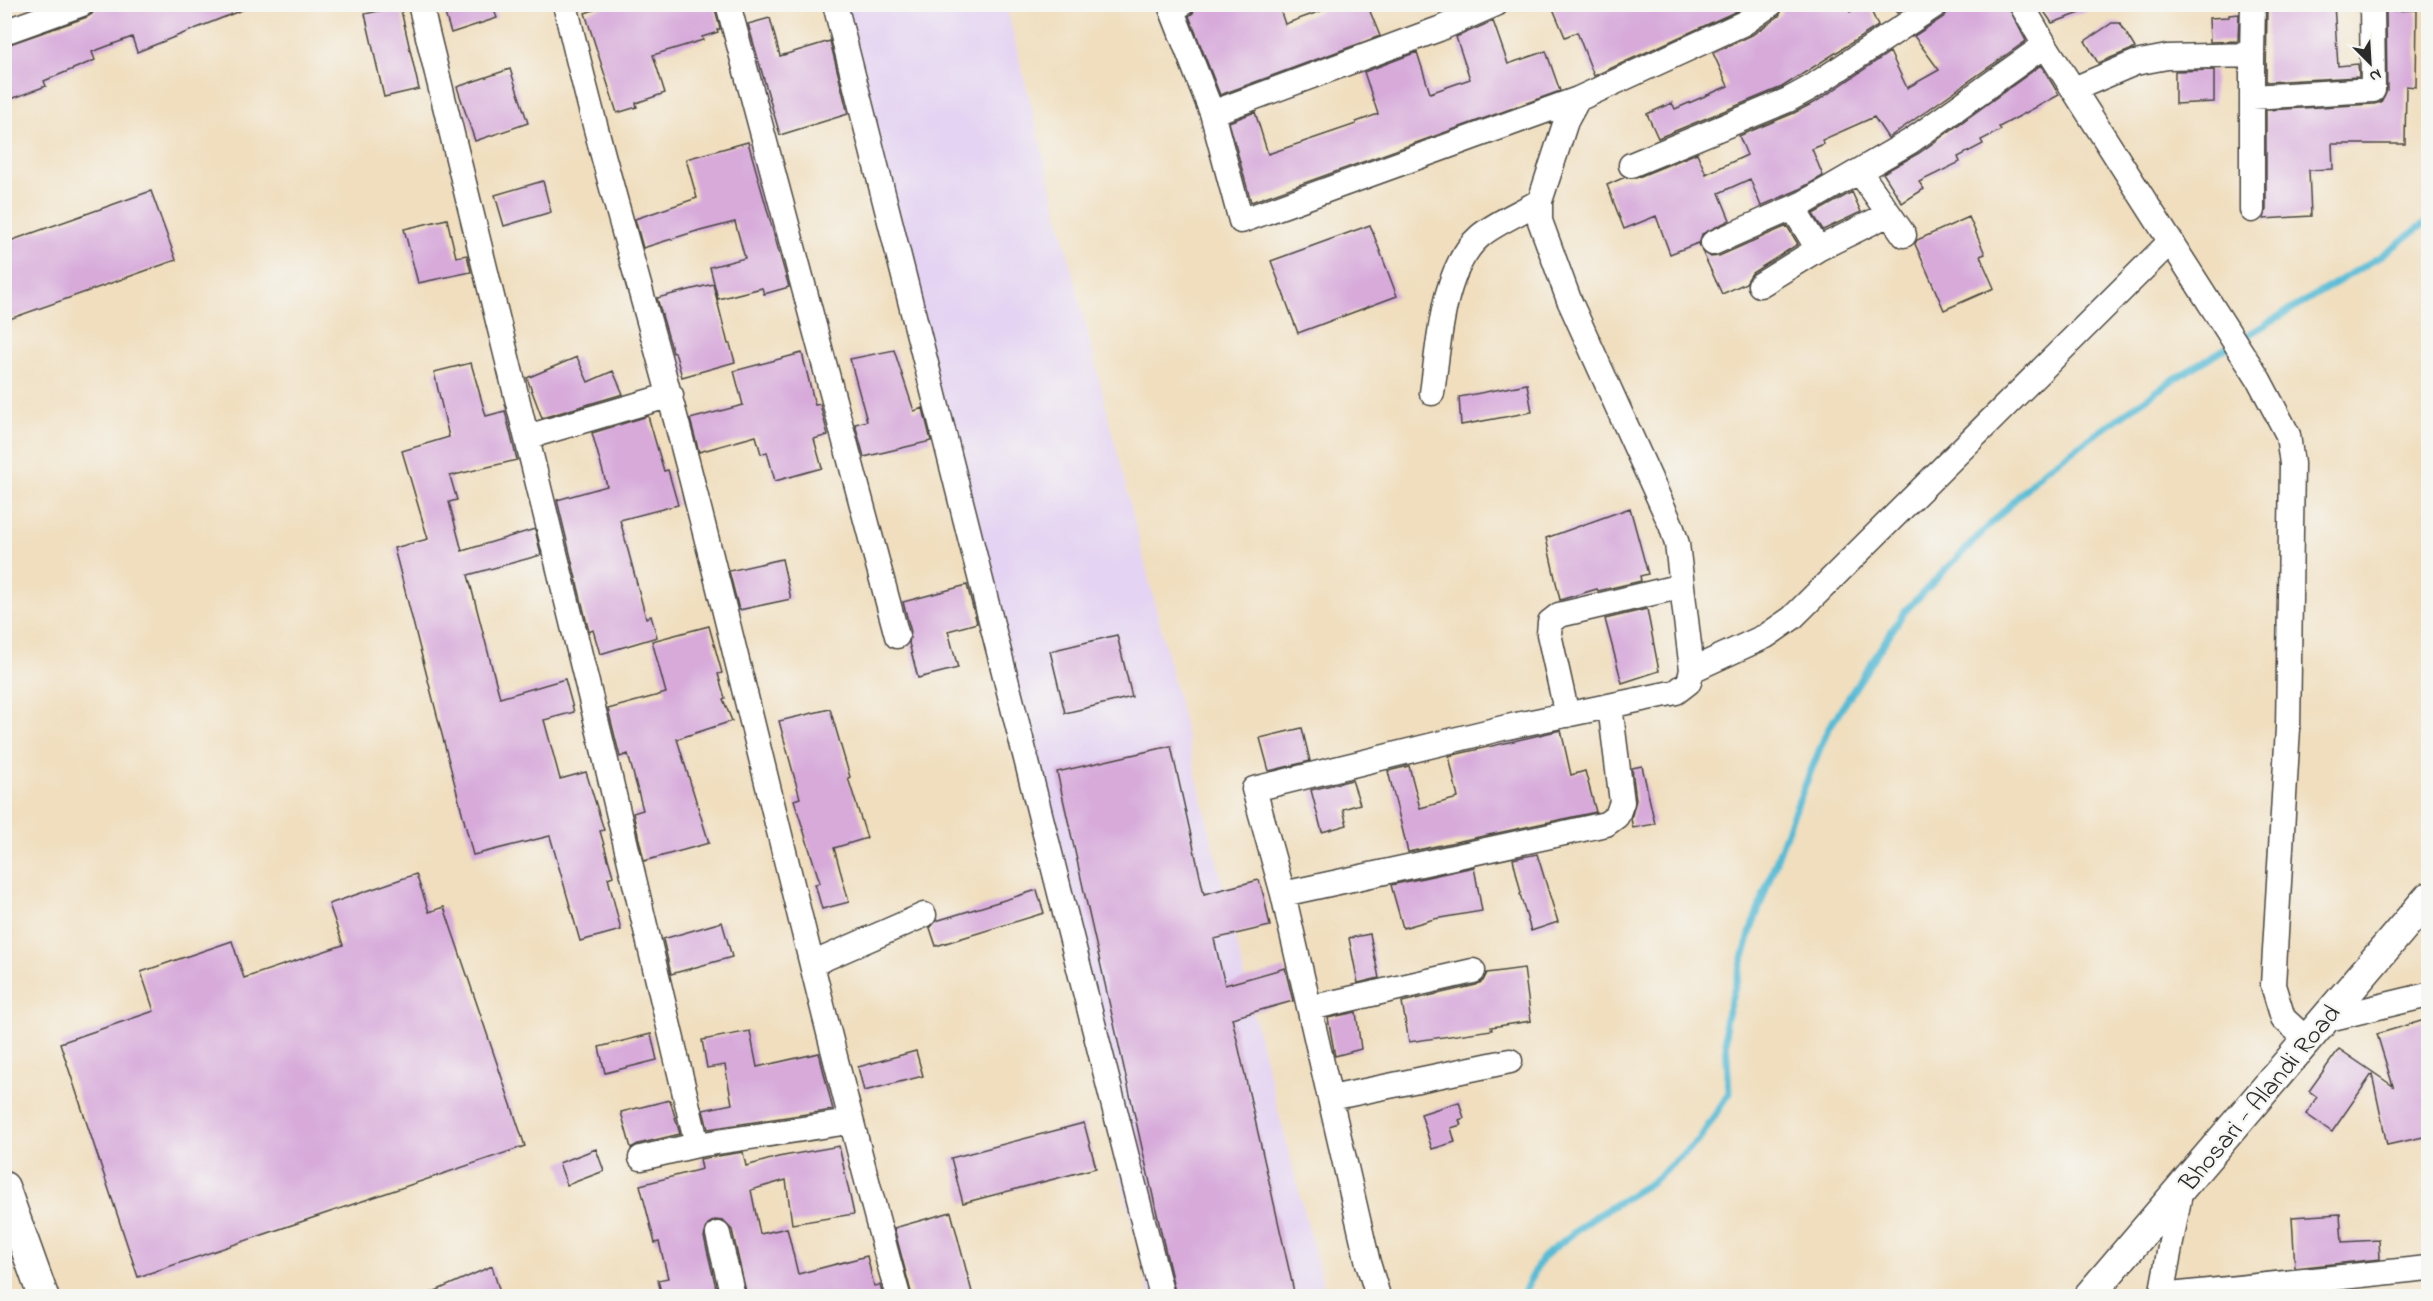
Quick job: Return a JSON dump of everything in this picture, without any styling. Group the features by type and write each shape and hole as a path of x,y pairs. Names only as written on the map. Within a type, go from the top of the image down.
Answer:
{"main road":[{"name":"Bhosari - Alandi Road","path":"2089,1296 2428,898"},
{"path":"4,1187 43,1296"}],"street":[{"path":"4,32 81,4"},
{"path":"420,4 604,751 697,1145"},
{"path":"565,4 671,395 749,705 849,1122 898,1296"},
{"path":"728,4 897,636"},
{"path":"835,4 1162,1296"},
{"path":"1182,4 1172,8 1212,113 1241,221 1578,99 1744,23 1759,8"},
{"path":"1212,113 1439,29 1496,4"},
{"path":"1631,165 1810,88 1937,4"},
{"path":"2021,4 2243,355 2288,435 2292,464 2288,728 2273,985 2283,1018 2315,1030 2428,995"},
{"path":"2252,210 2253,4"},
{"path":"2253,97 2373,90 2372,4"},
{"path":"1713,243 1793,208 1911,141 2045,45"},
{"path":"2074,88 2135,63 2167,57 2252,55"},
{"path":"1378,1296 1368,1263 1283,894 1254,789 1507,727 1676,692 1689,682 1692,670 1677,544 1671,525 1569,300 1540,221 1540,201 1566,121 1578,99"},
{"path":"1859,171 1904,235"},
{"path":"1432,393 1444,307 1460,261 1480,236 1540,201"},
{"path":"1793,208 1818,249"},
{"path":"1760,285 1818,249 1889,214"},
{"path":"1692,670 1766,636 1792,618 2171,241"},
{"path":"526,437 671,395"},
{"path":"1568,715 1549,634 1551,622 1559,615 1682,586"},
{"path":"1283,894 1606,824 1617,816 1622,802 1610,706"},
{"path":"812,964 924,915"},
{"path":"1310,1008 1473,970"},
{"path":"1331,1098 1510,1061"},
{"path":"641,1158 697,1145 849,1122"},
{"path":"2181,1188 2161,1296 2428,1268"},
{"path":"718,1234 733,1296"}],"shaded area":[{"path":"833,5 1006,5 1160,624 1258,1032 1326,1296 1150,1296"}],"building":[{"path":"102,4 251,4 252,6 137,52 132,37 92,52 95,60 44,81 46,86 11,99 4,80 4,46 87,17"},
{"path":"442,4 492,4 497,18 451,33"},
{"path":"611,4 714,4 720,29 717,30 718,32 702,37 703,40 653,55 665,93 636,103 637,107 617,113 585,13"},
{"path":"1196,4 1278,4 1285,24 1321,11 1319,4 1367,4 1380,36 1220,95 1189,16 1193,13"},
{"path":"1551,4 1746,4 1737,11 1594,76 1577,32 1565,37"},
{"path":"1785,4 1844,4 1850,12 1862,4 1868,4 1878,26 1782,87 1658,138 1647,114 1672,103 1675,109 1728,86 1713,53 1752,35 1779,16"},
{"path":"1890,4 1910,4 1897,13"},
{"path":"1951,4 2007,4 2026,41 1888,138 1874,117 1822,140 1824,144 1812,149 1823,176 1798,190 1761,206 1750,179 1719,193 1730,220 1702,234 1699,246 1698,243 1670,254 1656,216 1624,229 1607,185 1625,177 1636,178 1697,153 1706,174 1747,155 1739,136 1817,101 1890,52 1907,88 1939,70 1914,36 1945,16"},
{"path":"2039,4 2096,4 2097,7 2052,23"},
{"path":"2267,4 2334,4 2338,66 2358,64 2359,77 2266,82"},
{"path":"400,6 419,89 384,97 365,14"},
{"path":"2417,10 2416,87 2406,86 2405,144 2332,144 2333,169 2309,170 2311,216 2264,219 2266,210 2266,110 2381,102 2387,90 2386,11"},
{"path":"2239,14 2238,41 2210,42 2209,18"},
{"path":"770,18 780,56 830,41 848,114 780,135 748,24"},
{"path":"1493,21 1508,64 1546,51 1560,91 1251,202 1229,122 1255,112 1268,154 1356,124 1356,122 1378,114 1364,72 1417,52 1430,93 1470,79 1456,37"},
{"path":"2112,23 2120,23 2135,48 2098,63 2085,41"},
{"path":"2041,65 2059,95 1999,127 2001,130 1981,140 1983,144 1958,157 1960,162 1919,182 1924,189 1902,203 1883,173 1919,153"},
{"path":"510,69 528,123 475,141 457,87"},
{"path":"2214,70 2214,102 2175,104 2175,71"},
{"path":"748,142 789,287 764,294 762,288 718,299 710,267 745,258 735,222 700,230 643,248 635,219 697,198 686,159"},
{"path":"543,181 551,212 504,226 495,195"},
{"path":"151,191 176,260 4,321 4,243"},
{"path":"1852,192 1861,212 1823,230 1813,214"},
{"path":"1969,217 1985,254 1980,256 1994,288 1944,310 1915,244 1917,240"},
{"path":"447,219 456,257 467,255 471,272 418,283 404,229"},
{"path":"1370,225 1397,296 1298,333 1271,261"},
{"path":"1787,226 1798,244 1752,273 1746,283 1722,294 1702,251 1711,257 1719,256"},
{"path":"713,284 728,344 730,344 735,362 682,377 657,298"},
{"path":"894,350 914,411 923,408 931,441 864,457 855,424 867,421 850,359"},
{"path":"802,353 815,405 820,404 828,435 814,439 822,468 775,481 767,452 761,454 756,436 699,452 690,419 743,405 734,371"},
{"path":"577,357 588,382 613,371 623,394 542,418 527,378"},
{"path":"471,363 486,416 505,411 517,460 450,476 457,500 449,502 462,551 535,529 541,555 468,575 500,698 565,679 574,712 544,720 560,779 586,772 604,830 600,831 613,876 608,878 621,930 580,941 550,836 473,855 394,548 428,539 402,451 449,437 434,372"},
{"path":"1527,384 1532,412 1461,425 1459,397"},
{"path":"648,416 664,471 668,470 678,505 620,520 646,618 651,616 657,637 600,654 593,630 589,632 557,500 607,486 592,433"},
{"path":"1630,508 1648,574 1640,576 1641,581 1598,591 1597,589 1560,600 1546,538"},
{"path":"782,559 791,599 739,610 729,571"},
{"path":"967,585 977,623 948,631 958,668 918,678 909,643 911,632 903,602"},
{"path":"1647,609 1659,671 1622,683 1605,619"},
{"path":"709,626 722,673 718,674 725,698 723,699 732,721 677,739 709,843 644,861 633,813 643,810 628,754 620,757 608,709 666,693 652,641"},
{"path":"1117,635 1132,697 1065,713 1050,651"},
{"path":"830,709 867,838 834,848 849,902 822,909 815,884 820,883 794,800 800,798 779,721"},
{"path":"1302,728 1310,761 1269,771 1260,738"},
{"path":"1561,730 1571,775 1585,771 1596,812 1408,852 1388,771 1409,766 1420,808 1458,798 1449,756"},
{"path":"1171,746 1204,894 1259,880 1264,897 1270,926 1214,939 1225,985 1285,968 1293,1001 1232,1018 1295,1296 1176,1296 1057,772"},
{"path":"1642,766 1655,824 1633,828 1631,819 1636,800 1632,768"},
{"path":"1352,780 1360,804 1343,809 1347,825 1322,832 1311,790"},
{"path":"1537,854 1558,922 1531,931 1513,859"},
{"path":"1474,867 1482,911 1434,919 1403,928 1391,885"},
{"path":"416,874 429,912 444,907 525,1146 138,1277 60,1043 154,1011 141,972 232,941 244,978 343,945 329,904"},
{"path":"1037,890 1044,913 936,946 930,928 936,921"},
{"path":"722,922 732,957 671,974 663,939"},
{"path":"1370,934 1379,978 1358,983 1349,938"},
{"path":"1524,968 1531,1021 1491,1027 1492,1030 1409,1042 1402,1002 1476,985 1483,981 1487,973"},
{"path":"1356,1012 1361,1049 1335,1056 1328,1018"},
{"path":"2428,1019 2428,1136 2387,1145 2372,1074 2332,1132 2306,1114 2317,1097 2309,1091 2339,1049 2393,1086 2377,1034"},
{"path":"750,1031 757,1067 819,1053 833,1110 708,1129 703,1110 732,1104 725,1065 707,1068 702,1040"},
{"path":"651,1034 657,1060 605,1073 599,1047"},
{"path":"916,1051 923,1076 864,1091 858,1067"},
{"path":"670,1100 680,1134 638,1144 631,1148 621,1112"},
{"path":"1459,1102 1464,1118 1459,1120 1461,1125 1451,1128 1455,1142 1432,1149 1421,1114"},
{"path":"1084,1123 1096,1168 963,1203 951,1158"},
{"path":"839,1146 854,1214 792,1224 786,1180 751,1190 760,1234 787,1228 798,1274 867,1256 874,1286 880,1285 883,1296 747,1296 732,1230 723,1221 715,1220 708,1224 704,1237 718,1296 662,1296 658,1280 668,1278 659,1242 655,1243 640,1185 702,1169 700,1159 743,1152 746,1166 778,1157"},
{"path":"596,1149 604,1171 567,1185 559,1163"},
{"path":"951,1212 973,1296 912,1296 894,1228"},
{"path":"2340,1214 2342,1242 2379,1240 2380,1259 2295,1268 2292,1217"},
{"path":"492,1266 501,1296 424,1296"}],"waterway":[{"path":"1522,1296 1542,1258 1591,1219 1652,1182 1699,1140 1729,1093 1725,1022 1751,930 1791,820 1827,731 1904,612 2042,472 2174,379 2381,256 2428,221"}]}
